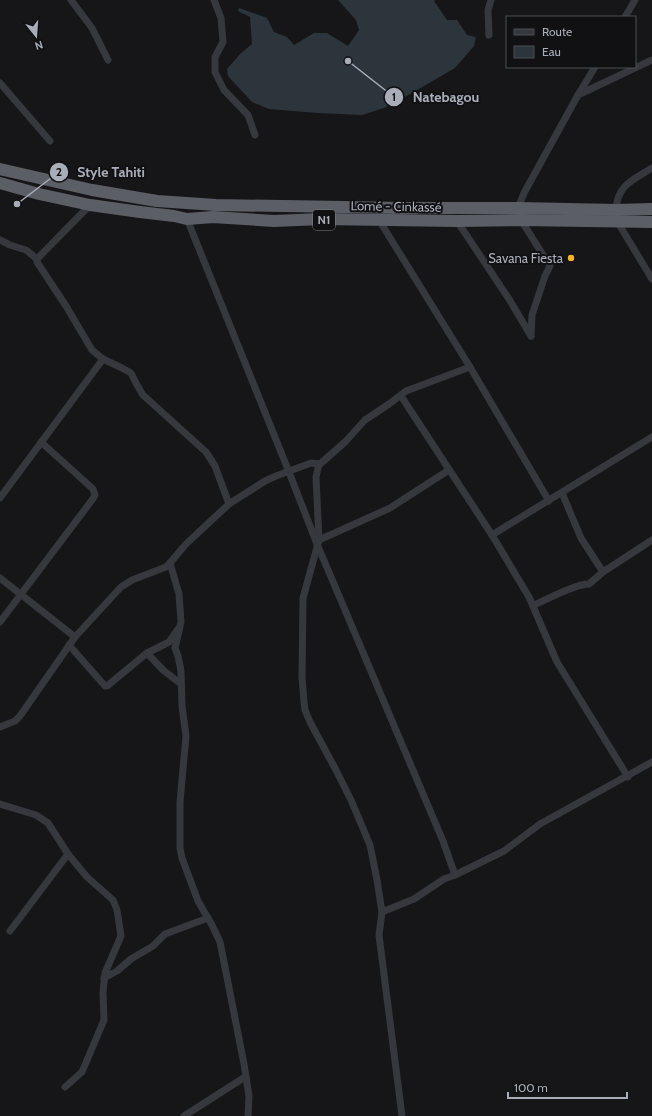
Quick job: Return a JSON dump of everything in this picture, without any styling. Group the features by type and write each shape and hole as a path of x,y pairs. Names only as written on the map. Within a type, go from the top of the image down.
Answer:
{"highway":[{"name":"Lomé - Cinkassé","path":"0,169 92,190 157,201 278,206 518,208 616,216 652,222"},
{"name":"Lomé - Cinkassé","path":"0,183 39,194 90,204 187,219 213,217 274,220 521,220 616,216 652,209"}],"street":[{"path":"71,0 92,28 108,60"},
{"path":"214,0 221,18 223,42 215,57 216,72 224,90 248,116 255,135"},
{"path":"489,35 488,10 491,0"},
{"path":"626,16 635,0"},
{"path":"636,68 652,60"},
{"path":"518,208 524,193 594,68"},
{"path":"578,95 635,68"},
{"path":"0,84 50,141"},
{"path":"652,168 625,186 616,200 616,216 652,279"},
{"path":"37,259 90,204"},
{"path":"187,219 289,472 456,875"},
{"path":"379,220 470,367 549,501"},
{"path":"457,221 509,299 531,336 532,315 545,276 550,266 521,220"},
{"path":"0,240 26,250 37,259 37,262 66,306 92,350 102,359 131,373 143,395 206,452 215,466 229,504"},
{"path":"0,498 102,359"},
{"path":"0,727 15,721 20,716 75,637 121,587 132,580 170,563 186,544 229,504 265,481 276,476 311,463 319,464 324,461 345,442 365,420 410,389 470,367"},
{"path":"401,396 492,535 529,597 557,662 628,777"},
{"path":"492,535 652,437"},
{"path":"0,622 95,495 93,489 41,442"},
{"path":"319,464 316,477 318,542 303,598 302,677 305,710 336,770 370,845 382,912 379,935 402,1116"},
{"path":"318,542 390,508 450,470"},
{"path":"562,493 581,538 603,572"},
{"path":"534,605 564,592 585,584 589,584 603,572 652,540"},
{"path":"170,563 178,587 181,622 174,648 178,656 181,672 186,736 180,802 180,848 182,858 198,901 220,942 244,1064 249,1096 248,1116"},
{"path":"0,578 75,637"},
{"path":"69,645 105,686 108,686 147,653 169,642 181,622"},
{"path":"147,653 163,670 181,684"},
{"path":"382,912 414,899 444,878 456,875 504,851 540,824 628,777 652,762"},
{"path":"0,804 36,815 48,823 68,854 87,877 113,900 117,910 121,936 105,973 103,992 104,1020 82,1072 65,1087"},
{"path":"10,931 68,854"},
{"path":"104,978 117,971 131,959 153,946 166,934 208,918"},
{"path":"184,1116 245,1077"}],"water":[{"path":"338,0 435,0 434,1 447,20 457,20 467,35 476,37 474,46 455,68 384,108 362,115 269,109 252,102 228,76 227,69 240,54 252,44 250,17 238,11 239,8 267,18 274,32 287,37 294,45 314,33 327,33 348,46 359,30 356,20"}],"place":[{"name":"Natebagou","path":"348,61"},
{"name":"Style Tahiti","path":"17,204"},
{"name":"Savana Fiesta","path":"571,258"}]}
